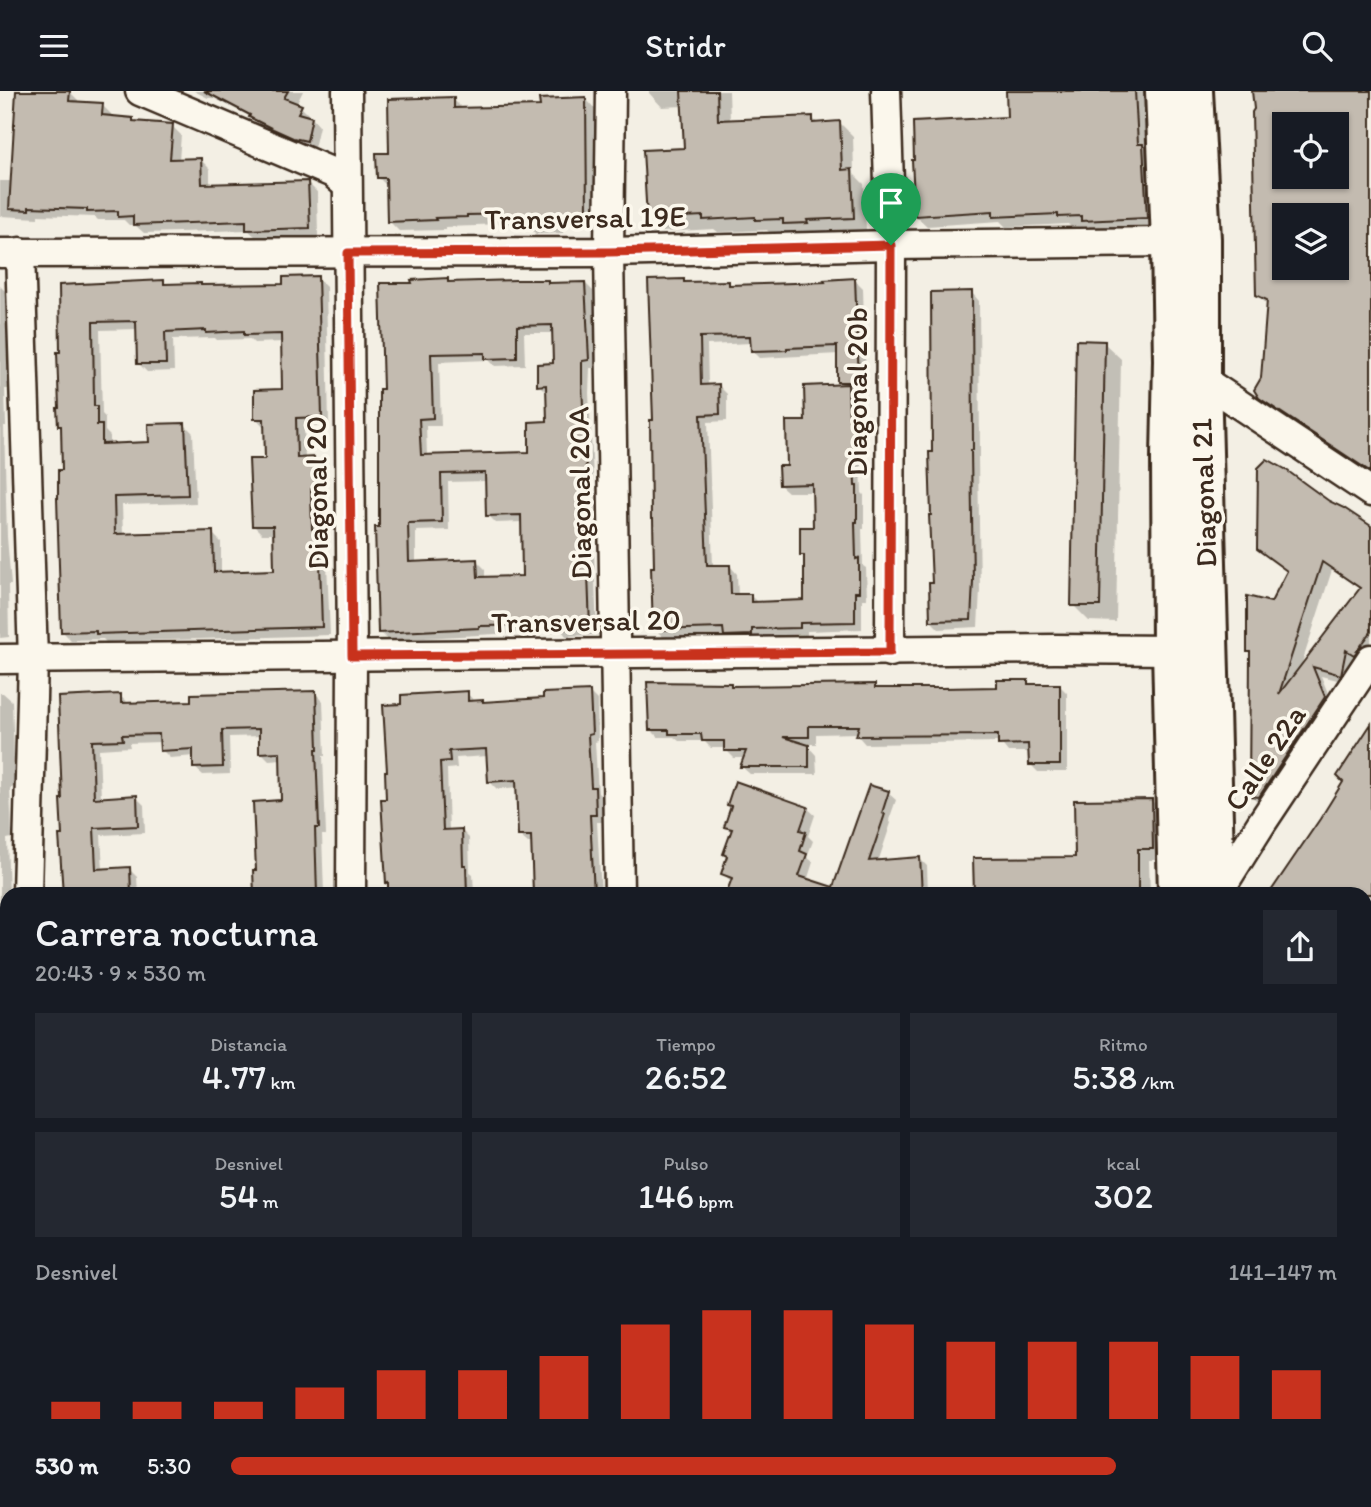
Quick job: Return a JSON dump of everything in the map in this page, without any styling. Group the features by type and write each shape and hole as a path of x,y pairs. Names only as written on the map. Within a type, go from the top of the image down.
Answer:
{"highway":[{"name":"Diagonal 21","path":"1165,91 1171,241 1172,650 1178,887"},
{"name":"Diagonal 21","path":"1193,91 1201,239 1201,379 1216,887"}],"street":[{"path":"140,91 333,173 348,185"},
{"name":"Diagonal 20","path":"347,91 352,656 351,887"},
{"name":"Diagonal 20A","path":"611,91 609,252 620,887"},
{"name":"Diagonal 20b","path":"886,91 891,245 890,652"},
{"name":"Transversal 19E","path":"10,252 609,252 1171,241"},
{"path":"10,252 33,659 27,887"},
{"path":"1201,379 1371,492"},
{"name":"Transversal 20","path":"0,659 1172,650"},
{"name":"Calle 22a","path":"1220,887 1371,659"}],"building":[{"path":"16,91 70,91 69,101 103,103 102,115 173,124 170,159 201,158 202,184 308,181 310,228 246,230 246,221 133,225 133,216 118,217 118,211 87,212 87,209 29,207 29,210 9,209"},
{"path":"204,91 288,91 284,98 302,105 298,113 312,117 307,141 273,129"},
{"path":"681,91 717,91 718,120 813,116 813,123 840,121 842,170 852,169 854,218 783,224 783,219 755,220 755,217 647,219 643,150 684,148"},
{"path":"1006,91 1135,91 1138,144 1143,144 1147,218 1081,221 1081,216 1058,217 1058,214 993,217 993,211 915,216 913,122 1007,117"},
{"path":"1252,91 1371,91 1371,472 1259,398 1254,390 1261,378 1267,300 1256,295"},
{"path":"454,97 454,108 540,106 539,99 586,97 587,214 554,216 554,224 524,225 524,214 467,215 435,218 436,220 387,222 386,178 377,178 376,153 389,153 388,99"},
{"path":"318,276 322,417 296,418 297,458 314,457 315,489 311,489 312,529 319,529 322,627 96,634 96,631 61,632 57,498 58,470 62,470 61,426 58,426 57,408 59,285 164,280 164,284 283,284 283,277","holes":["136,321 137,364 166,364 165,332 206,330 206,333 244,331 244,335 281,334 282,389 254,390 254,419 264,419 265,459 249,459 252,526 273,526 274,570 214,572 213,531 115,534 114,497 188,495 185,423 148,424 149,442 102,444 102,425 97,425 97,406 94,406 93,322"]},
{"path":"448,278 448,282 585,282 589,360 582,361 582,384 590,628 557,629 557,625 479,626 378,633 375,527 379,527 379,389 383,389 380,283 412,283 411,280","holes":["552,325 553,363 537,364 537,386 546,385 547,421 529,422 529,452 421,455 419,419 433,418 431,354 485,353 485,359 517,358 517,326","485,473 486,516 521,515 522,576 478,577 477,559 409,562 408,523 442,522 441,474"]},
{"path":"855,278 859,382 837,382 837,346 751,351 750,336 700,337 701,385 719,384 720,414 701,415 707,565 730,565 731,594 751,594 751,602 804,600 804,555 800,555 800,527 813,527 812,484 779,485 778,466 787,466 786,421 805,421 804,386 848,384 857,486 855,522 859,592 855,592 855,622 800,623 800,628 752,629 752,635 724,636 723,628 653,630 650,420 653,420 648,280 729,281 729,285 825,282 824,280"},
{"path":"972,291 971,620 930,621 931,292"},
{"path":"1076,340 1105,341 1100,606 1071,606"},
{"path":"1267,459 1371,526 1371,632 1354,655 1346,650 1341,675 1313,667 1325,697 1259,797 1249,796 1250,652 1247,652 1247,596 1271,602 1287,571 1257,549 1258,468","holes":["1322,562 1360,588 1279,694"]},
{"path":"997,680 1060,684 1060,765 1029,765 1028,744 998,745 998,735 856,736 859,726 809,726 809,737 783,737 809,745 809,767 740,767 746,751 724,751 724,741 702,741 701,734 669,734 669,730 649,730 647,682 731,683 731,686 875,684 875,688 942,688 997,687"},
{"path":"316,691 319,828 315,828 317,887 254,887 253,870 256,870 253,802 281,800 280,752 259,753 259,729 222,730 223,767 193,768 193,749 160,751 159,734 122,735 123,740 92,741 94,798 137,795 138,826 94,828 96,869 130,867 131,887 63,887 59,835 62,835 62,799 58,697 121,694 121,703 191,701 191,694"},
{"path":"468,691 468,701 483,702 543,698 543,693 590,691 592,734 588,735 591,787 595,787 596,815 590,815 594,887 533,887 531,836 518,836 516,780 488,782 486,749 449,751 450,761 440,762 443,830 462,829 467,887 388,887 381,799 386,799 387,771 383,705 401,704 401,695"},
{"path":"1371,724 1371,887 1274,887 1343,782 1337,776"},
{"path":"735,781 808,807 800,830 806,832 800,851 807,854 799,876 833,887 729,887 732,878 721,874 727,856 723,854 732,829 724,827 731,806 727,805"},
{"path":"869,785 889,791 882,813 885,814 869,861 920,857 922,887 833,887"},
{"path":"1152,799 1153,849 1138,849 1138,887 974,887 973,858 1075,857 1074,800"}],"route":[{"path":"891,245 890,652 352,656 348,253 609,252 891,245"}]}
